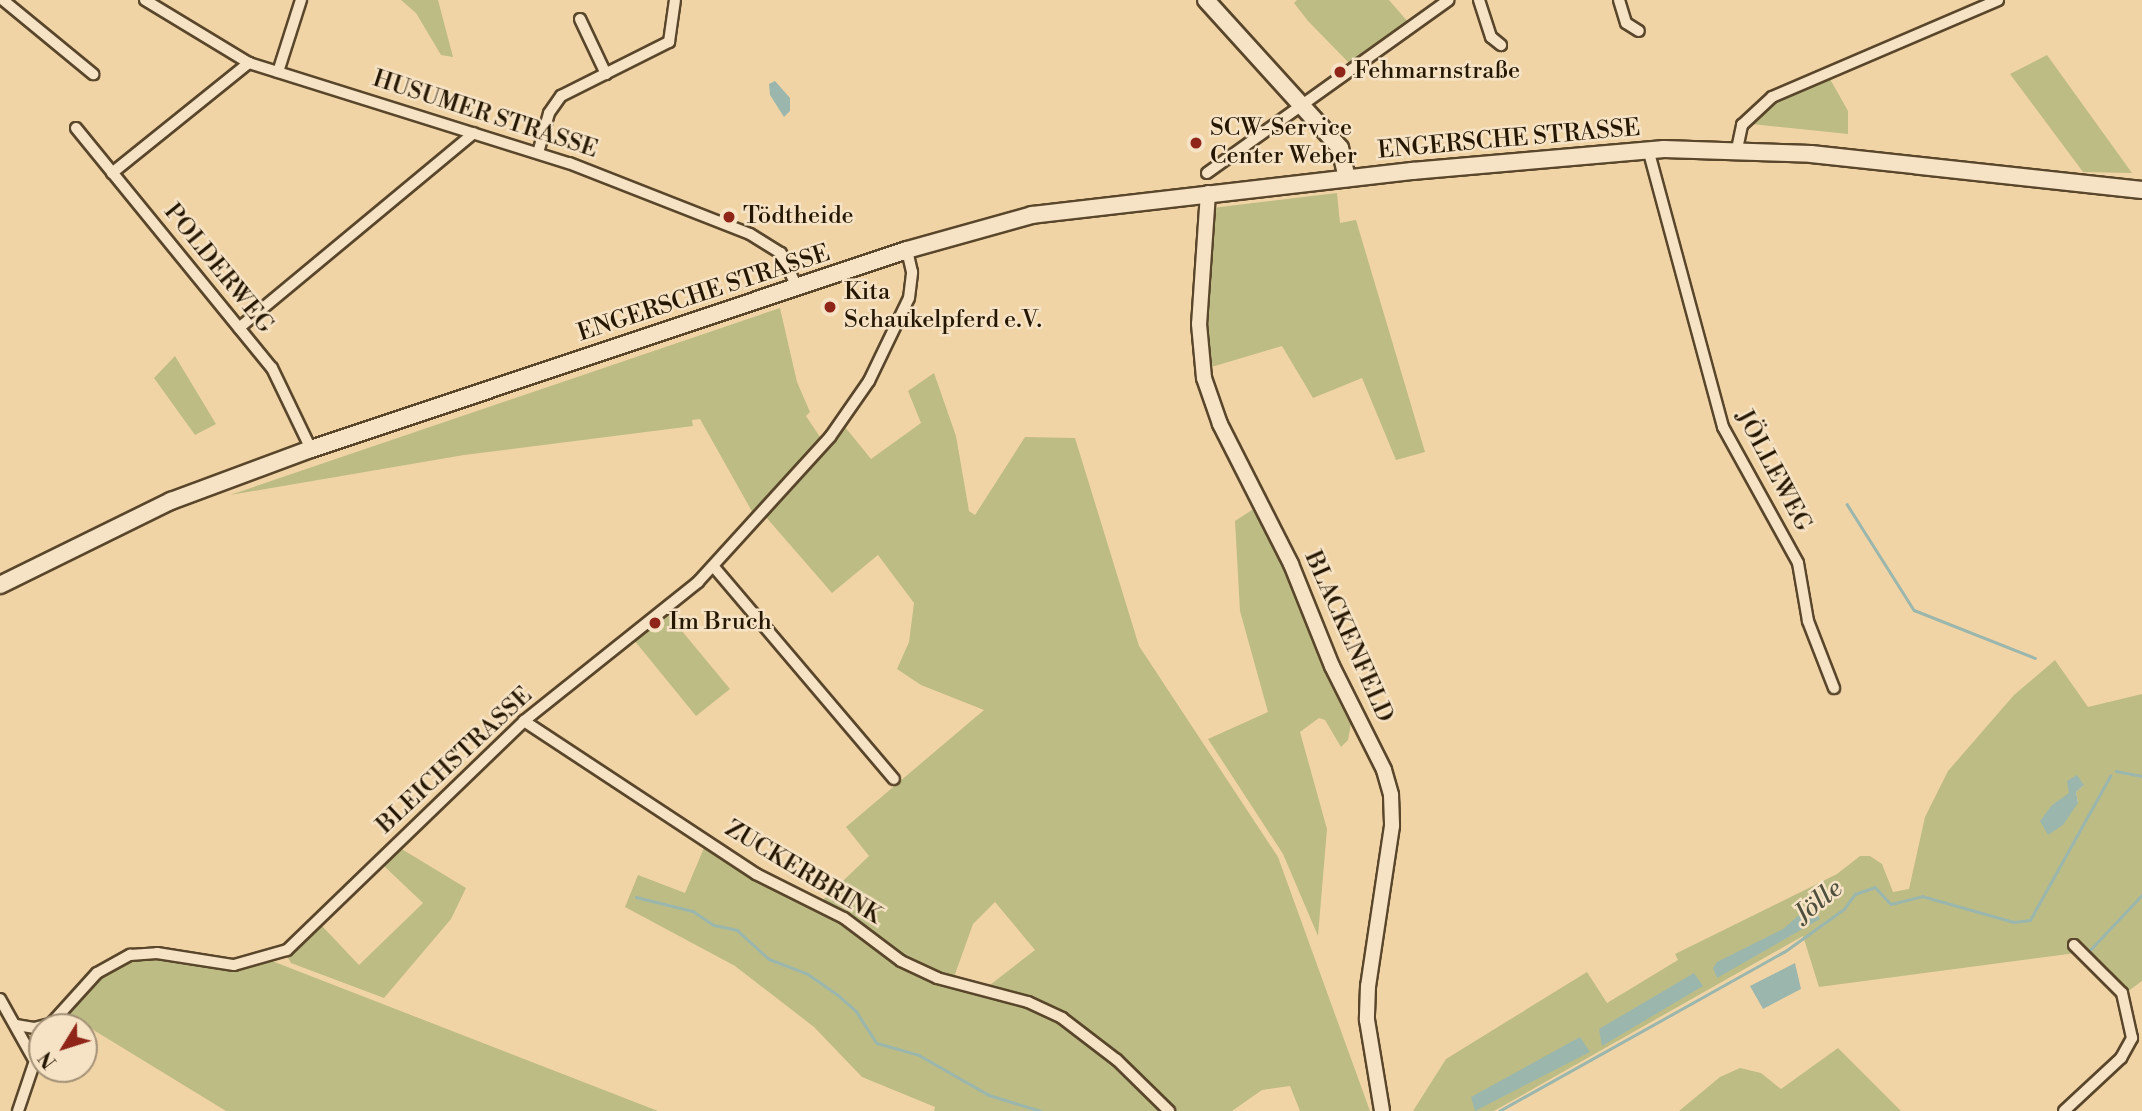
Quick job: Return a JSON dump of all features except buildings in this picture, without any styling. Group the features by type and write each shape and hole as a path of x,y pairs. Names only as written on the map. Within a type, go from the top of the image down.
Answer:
{"main road":[{"path":"1206,0 1343,152 1347,178"},
{"name":"ENGERSCHE STRASSE","path":"0,585 171,501 311,449 907,250 1032,215 1347,178 1648,149 1737,149 2142,190"}],"street":[{"path":"4,0 93,74"},
{"name":"HUSUMER STRASSE","path":"145,0 248,63 538,153 761,239 786,259 797,287"},
{"path":"278,72 301,0"},
{"path":"538,153 554,104 669,42 675,0"},
{"path":"1207,173 1449,0"},
{"path":"1479,0 1491,37 1502,45"},
{"path":"1619,0 1626,23 1639,31"},
{"path":"1737,149 1742,125 1772,97 1998,0"},
{"path":"580,19 606,74"},
{"path":"112,173 248,63"},
{"name":"POLDERWEG","path":"76,128 272,368 311,449"},
{"path":"239,328 474,133"},
{"name":"JÖLLEWEG","path":"1648,149 1723,427 1798,563 1808,621 1835,688"},
{"name":"BLACKENFELD","path":"1208,193 1199,324 1205,378 1220,424 1291,564 1332,666 1384,770 1391,795 1392,826 1368,986 1367,1020 1382,1111"},
{"name":"BLEICHSTRASSE","path":"61,1013 97,973 130,955 157,953 234,965 287,950 524,721 714,567 846,417 909,298 912,272 907,250"},
{"path":"714,567 894,779"},
{"name":"ZUCKERBRINK","path":"524,721 756,874 844,918 901,961 937,978 1027,1002 1062,1018 1117,1060 1169,1111"},
{"path":"2064,1111 2121,1058 2132,1038 2122,993 2074,945"},
{"path":"0,999 28,1048"},
{"name":"BLEICHSTRASSE","path":"16,1025 28,1027"},
{"path":"19,1111 28,1077"}],"shaded area":[{"path":"401,0 438,0 453,57 441,55 416,13"},
{"path":"1297,0 1389,0 1408,22 1350,64 1308,21 1294,3"},
{"path":"2047,55 2132,173 2083,172 2010,74"},
{"path":"1830,79 1848,111 1848,134 1752,124 1782,99"},
{"path":"1337,193 1340,223 1356,220 1425,452 1396,460 1362,378 1313,398 1282,346 1208,368 1204,351 1212,208"},
{"path":"780,308 797,382 810,412 806,416 820,437 754,515 700,419 692,420 693,426 464,455 230,495"},
{"path":"175,356 216,424 195,435 154,378"},
{"path":"934,373 956,436 969,511 975,515 1025,437 1075,438 1139,646 1278,857 1370,1111 1300,1111 1290,1086 1262,1090 1232,1111 934,1111 935,1107 862,1077 814,1027 735,966 625,907 638,875 685,893 706,843 811,905 824,899 869,856 846,827 984,710 921,685 897,669 909,642 914,603 878,555 832,593 765,516 845,427 871,459 921,423 908,391","holes":["995,902 1035,950 986,988 954,977 973,924"]},
{"path":"1255,508 1285,566 1351,724 1348,740 1341,747 1325,720 1319,718 1300,732 1327,829 1318,936 1283,854 1208,739 1268,712 1240,611 1235,521"},
{"path":"667,613 730,689 696,716 634,640"},
{"path":"2055,660 2088,707 2142,694 2142,981 2127,992 2075,941 2076,953 1819,987 1803,936 1494,1111 1413,1111 1446,1059 1587,972 1607,1003 1678,960 1675,954 1837,874 1860,856 1870,856 1882,864 1893,892 1909,889 1925,817 1948,771 2014,695","holes":["2084,785 2076,792 2078,802 2054,830 2052,805"]},
{"path":"400,848 466,888 451,919 384,998 291,963 287,956 321,925 359,965 423,903 383,865"},
{"path":"158,956 241,969 272,961 658,1111 226,1111 98,1033 98,1013 64,1012 94,980 129,959"},
{"path":"1838,1048 1901,1111 1679,1111 1720,1077 1740,1068 1761,1073 1781,1089"}],"water":[{"path":"775,81 790,98 790,111 784,117 770,95 769,84"},
{"path":"2077,775 2084,785 2076,792 2078,803 2063,825 2048,835 2040,821 2052,805 2069,793 2067,781"},
{"path":"1816,912 1820,919 1717,978 1713,968 1717,962 1783,929 1798,916"},
{"path":"1795,963 1801,989 1763,1009 1750,986"},
{"path":"1694,973 1703,986 1602,1046 1599,1029"},
{"path":"1580,1037 1590,1052 1475,1111 1471,1097"}],"waterway":[{"path":"1847,504 1914,610 2035,658"},
{"name":"Jölle","path":"2116,771 2142,776"},
{"name":"Jölle","path":"1499,1111 1784,952 1844,909 1855,894 1875,887 1891,904 1922,896 2014,922 2030,920 2110,776"},
{"path":"2089,951 2142,895"},
{"path":"636,897 693,911 714,925 737,930 769,959 808,974 839,996 856,1011 877,1043 919,1055 989,1095 1041,1111"}],"place":[{"name":"Fehmarnstraße","path":"1340,72"},
{"name":"SCW-Service Center Weber","path":"1196,143"},
{"name":"Tödtheide","path":"729,217"},
{"name":"Kita Schaukelpferd e.V.","path":"830,307"},
{"name":"Im Bruch","path":"655,623"}]}
